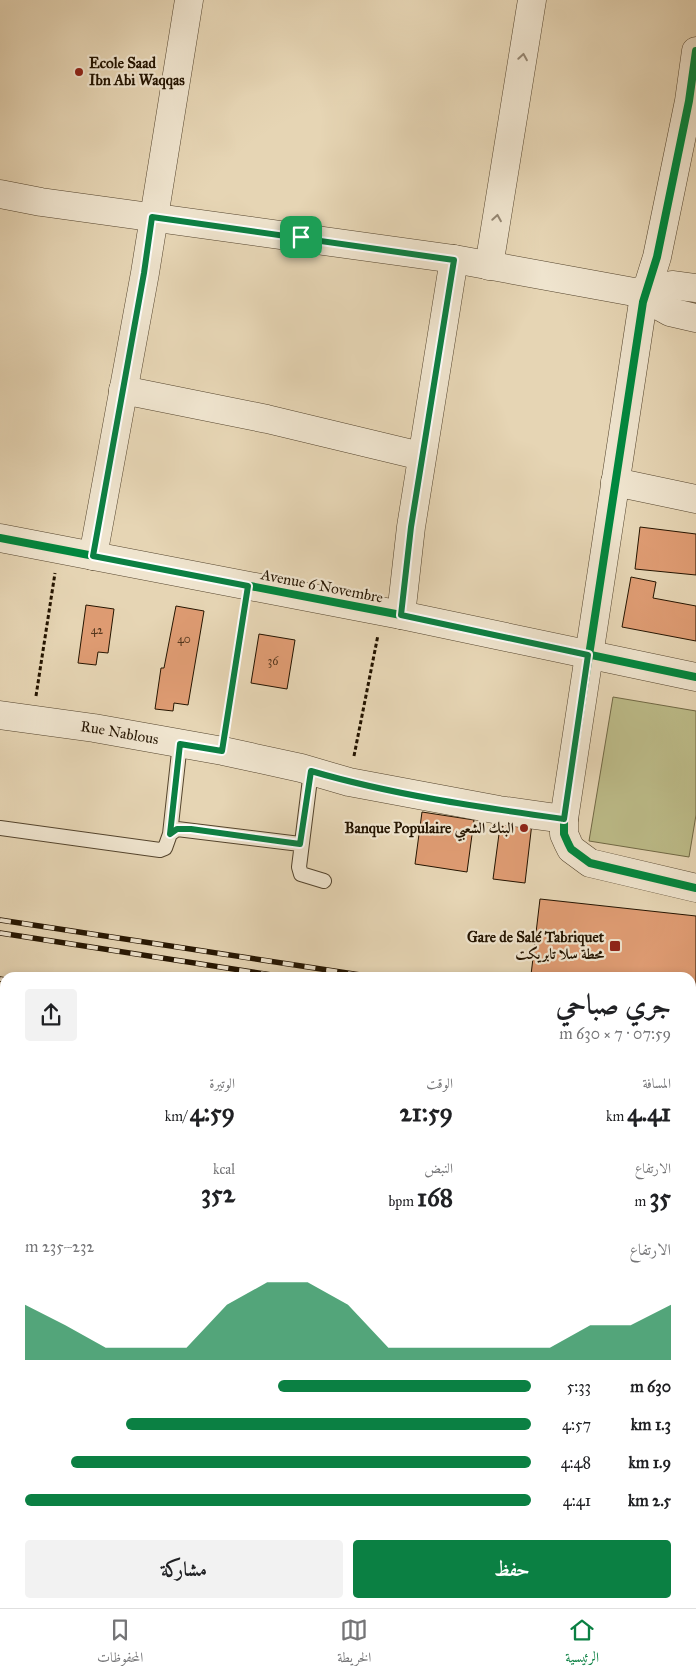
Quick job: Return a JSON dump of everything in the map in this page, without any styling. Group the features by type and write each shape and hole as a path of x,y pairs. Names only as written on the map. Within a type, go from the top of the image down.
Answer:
{"street":[{"path":"93,556 189,0"},
{"path":"489,266 532,0"},
{"path":"696,51 689,100 657,257 641,294 615,482 564,819 564,834 571,849 590,863 696,888"},
{"path":"0,194 41,202 489,266 641,294 670,312 696,318"},
{"path":"392,613 454,260"},
{"path":"641,294 672,285 696,288"},
{"path":"123,390 267,419 421,456"},
{"path":"615,482 696,499"},
{"name":"Avenue 6 Novembre","path":"0,538 392,613 696,677"},
{"name":"Rue Nablous","path":"0,714 222,751 311,771 349,782 499,810 564,819"}],"lane":[{"path":"0,828 160,850 165,848 170,834 180,744"},
{"path":"311,771 298,867 301,874 324,882"},
{"path":"170,834 177,829 191,829 300,844"}],"path":[{"path":"32,718 59,549"},
{"path":"222,751 248,586"},
{"path":"349,782 392,613"}],"shaded area":[{"path":"613,697 696,711 696,815 689,857 589,841"}],"building":[{"path":"640,527 696,534 696,575 635,569"},
{"path":"631,577 656,582 653,598 696,606 696,641 622,627"},
{"path":"86,605 114,609 108,653 98,652 96,665 78,663"},
{"path":"176,606 204,611 188,705 174,703 173,711 155,709 161,668 164,668"},
{"path":"259,634 295,640 287,689 251,683"},
{"path":"422,812 474,820 467,872 415,864"},
{"path":"501,819 532,823 525,883 493,879"},
{"name":"Gare de Salé Tabriquet محطة سلا تابريكت","path":"540,899 696,916 696,972 531,972"}],"railway":[{"path":"0,920 341,972"},
{"path":"0,933 252,972"}],"cycle path":[{"path":"696,51 689,101 657,257 643,302 564,819 564,834 571,849 590,863 696,888"},
{"path":"0,538 401,615 696,677"}],"place":[{"name":"Ecole Saad Ibn Abi Waqqas","path":"79,72"},
{"name":"Banque Populaire البنك الشعبي","path":"524,828"},
{"name":"Gare de Salé Tabriquet محطة سلا تابريكت","path":"615,946"}],"route":[{"path":"152,217 301,237 454,260 421,456 401,615 588,655 564,819 499,810 422,796 349,782 311,771 300,844 191,829 177,829 170,834 180,744 222,751 248,586 93,556 113,452 152,217"}]}
